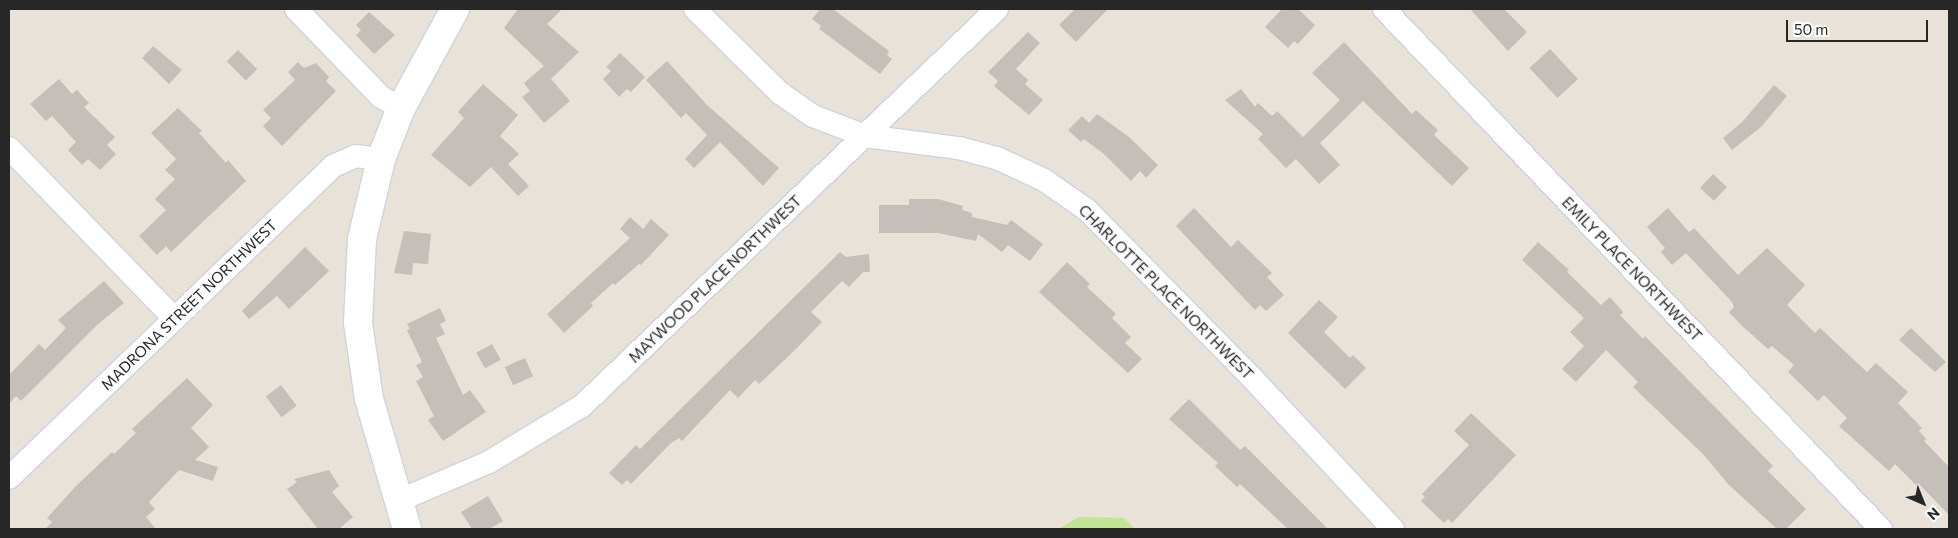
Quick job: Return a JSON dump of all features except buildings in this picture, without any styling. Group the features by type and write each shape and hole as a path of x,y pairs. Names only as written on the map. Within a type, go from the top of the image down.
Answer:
{"street":[{"path":"296,9 381,96 400,108"},
{"path":"407,529 369,399 358,323 362,239 381,159 400,108 455,9"},
{"name":"CHARLOTTE PLACE NORTHWEST","path":"695,9 780,93 814,116 865,136 959,148 997,158 1044,180 1087,210 1253,379 1392,529"},
{"name":"MAYWOOD PLACE NORTHWEST","path":"398,501 489,462 582,406 997,9"},
{"name":"EMILY PLACE NORTHWEST","path":"1384,9 1881,529"},
{"path":"9,148 175,318"},
{"name":"MADRONA STREET NORTHWEST","path":"9,478 333,166 356,156 381,159"}],"green space":[{"path":"1079,517 1124,518 1135,529 1058,529"}]}
